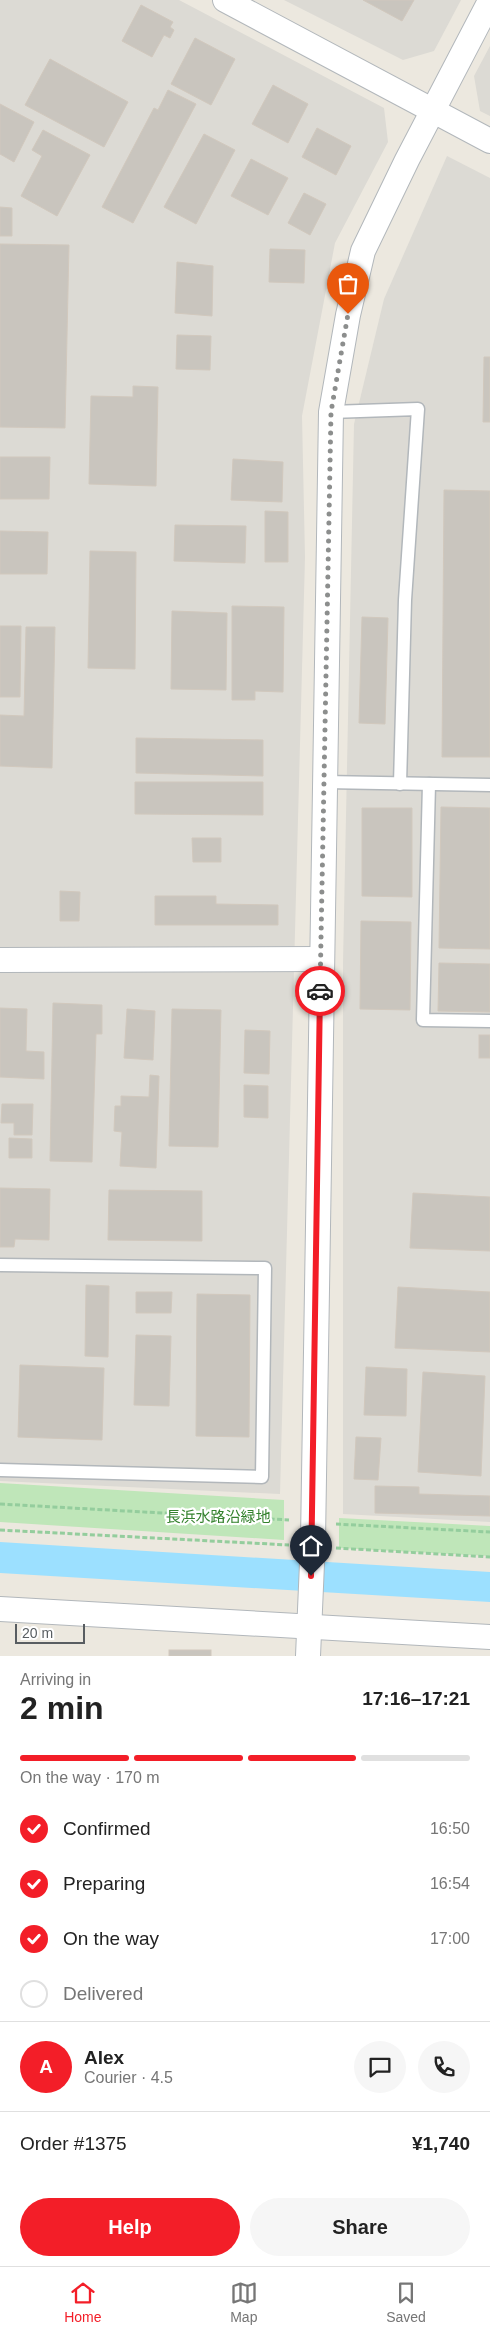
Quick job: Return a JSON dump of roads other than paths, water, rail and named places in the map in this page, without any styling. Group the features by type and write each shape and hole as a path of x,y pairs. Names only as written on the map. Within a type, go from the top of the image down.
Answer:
{"street":[{"path":"225,0 432,112 490,141"},
{"path":"308,1656 313,1545 331,412 348,314 363,251 490,0"},
{"path":"0,960 321,960"},
{"path":"0,1609 490,1637"}],"lane":[{"path":"331,412 418,410 405,600 400,784"},
{"path":"325,782 490,785"},
{"path":"429,784 423,1020 490,1021"},
{"path":"0,1265 265,1268 262,1477 0,1470"}],"water":[{"path":"0,1542 490,1572 490,1602 0,1573"}],"park label":[{"name":"長浜水路沿緑地","path":"218,1516"}]}
